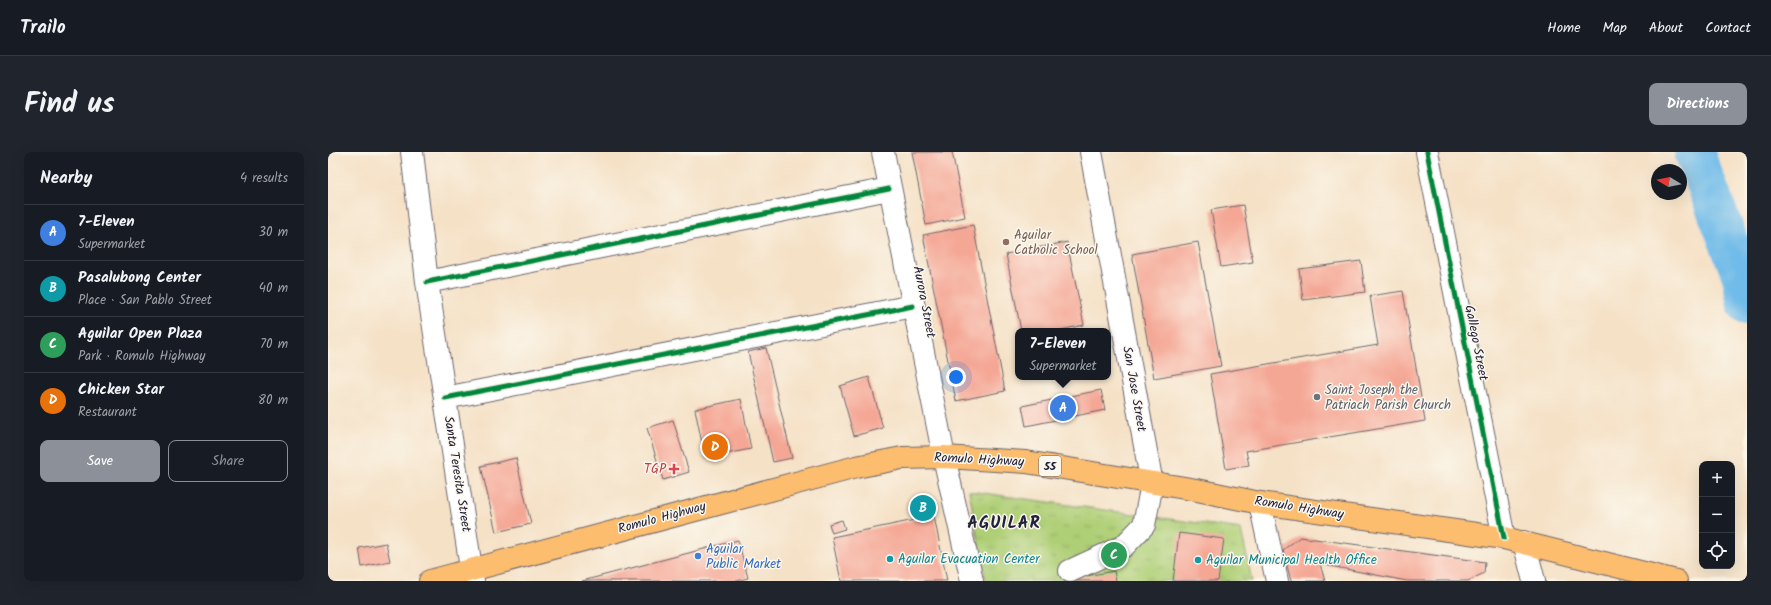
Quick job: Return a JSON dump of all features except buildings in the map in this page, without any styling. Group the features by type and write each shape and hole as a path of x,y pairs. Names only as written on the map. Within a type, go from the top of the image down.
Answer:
{"highway":[{"name":"Romulo Highway","path":"430,581 472,575 856,467 902,458 944,456 1026,462 1152,484 1197,490 1260,503 1514,540 1676,581"}],"street":[{"name":"Santa Teresita Street","path":"412,152 427,282 472,575"},
{"name":"Aurora Street","path":"883,152 889,189 944,456 972,581"},
{"name":"San Jose Street","path":"1091,152 1152,484"},
{"name":"Gallego Street","path":"1427,152 1514,540 1530,580"},
{"path":"427,282 889,189"},
{"path":"446,398 913,306"},
{"path":"1070,571 1124,546 1144,525 1152,484"},
{"path":"1260,503 1278,581"}],"green space":[{"path":"969,491 1241,529 1252,581 986,581"}],"waterway":[{"path":"1694,152 1742,276 1747,304"}],"cycle path":[{"path":"1427,152 1504,538"},
{"path":"427,282 889,189"},
{"path":"445,398 913,306"}],"place":[{"name":"Aguilar Catholic School","path":"1006,242"},
{"name":"Saint Joseph the Patriach Parish Church","path":"1317,397"},
{"name":"7-Eleven","path":"1063,408"},
{"name":"Chicken Star","path":"715,447"},
{"name":"TGP","path":"674,469"},
{"name":"Pasalubong Center","path":"923,508"},
{"name":"Aguilar Open Plaza","path":"1114,555"},
{"name":"Aguilar Public Market","path":"698,556"},
{"name":"Aguilar Evacuation Center","path":"890,559"},
{"name":"Aguilar Municipal Health Office","path":"1198,560"}],"district":[{"name":"AGUILAR","path":"1004,523"}]}
